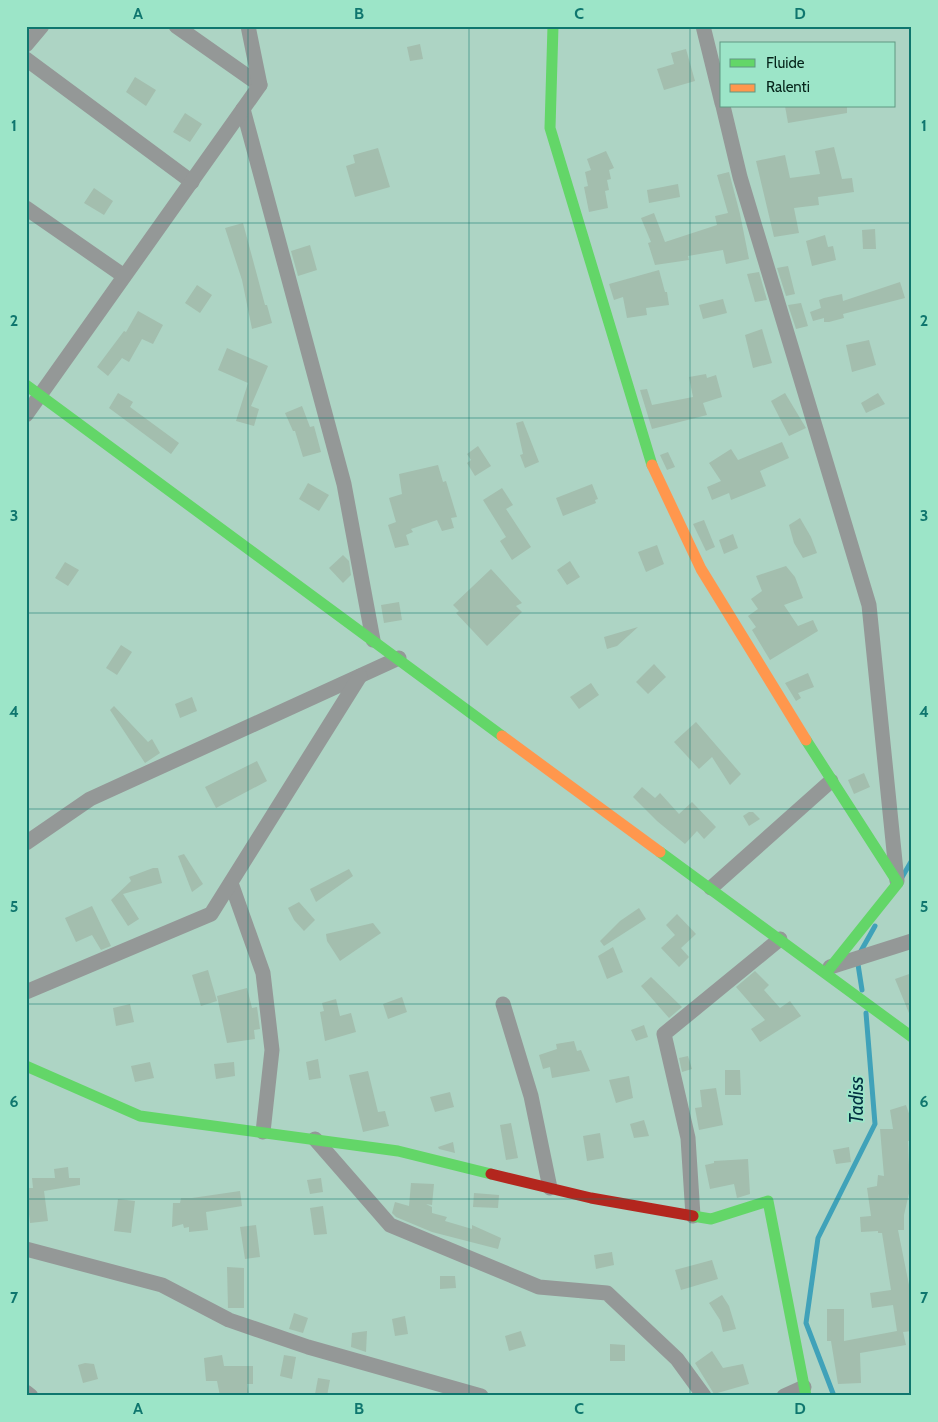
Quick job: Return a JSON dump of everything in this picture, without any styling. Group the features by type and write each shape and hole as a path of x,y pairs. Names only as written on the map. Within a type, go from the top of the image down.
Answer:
{"street":[{"path":"26,45 42,26"},
{"path":"176,26 260,85"},
{"path":"26,415 260,85 248,26"},
{"path":"553,26 550,128 648,457 701,569 831,781 898,883"},
{"path":"703,26 720,96"},
{"path":"26,58 192,182"},
{"path":"723,108 740,177 869,604 898,883 828,970"},
{"path":"243,109 344,484 373,640"},
{"path":"26,208 124,276"},
{"path":"26,385 710,888 780,939 828,970 912,1037"},
{"path":"26,843 90,798 399,658"},
{"path":"26,992 211,914 360,676"},
{"path":"710,888 831,781"},
{"path":"230,883 263,973 272,1050 263,1132"},
{"path":"692,1216 688,1138 664,1034 780,939"},
{"path":"828,970 912,940"},
{"path":"503,1004 531,1096 550,1188"},
{"path":"26,1066 140,1116 398,1151 550,1188 711,1219 768,1201 805,1391 784,1396"},
{"path":"315,1139 390,1224 539,1287 607,1293 677,1359 704,1396"},
{"path":"26,1249 162,1285 229,1320 308,1347 481,1396"},
{"path":"26,1392 31,1396"}],"building":[{"path":"420,44 423,59 410,61 407,47"},
{"path":"686,49 695,81 664,90 657,69 674,64 671,53"},
{"path":"135,77 156,90 146,106 126,92"},
{"path":"785,108 847,108 847,113 788,123"},
{"path":"185,113 202,124 190,142 173,132"},
{"path":"834,147 842,179 852,178 854,192 818,197 819,205 794,208 799,233 774,237 756,161 785,155 790,178 820,174 815,151"},
{"path":"378,148 390,187 355,197 346,166 355,163 353,155"},
{"path":"606,151 614,168 609,170 611,179 607,180 609,190 605,191 608,208 589,212 584,187 588,186 585,172 591,170 587,159"},
{"path":"729,172 749,259 726,264 723,250 688,256 689,260 655,265 648,243 651,242 641,218 654,213 665,242 717,225 715,216 728,213 717,175"},
{"path":"678,184 680,197 649,203 647,190"},
{"path":"94,188 113,201 104,215 84,203"},
{"path":"243,223 265,305 267,305 272,323 252,329 242,280 225,228"},
{"path":"875,229 876,249 863,249 862,230"},
{"path":"825,235 828,247 833,246 836,260 812,266 806,241"},
{"path":"310,245 317,270 298,276 291,251"},
{"path":"788,266 795,294 786,296 777,268"},
{"path":"659,270 665,292 667,292 669,305 646,308 647,315 627,318 623,297 614,300 609,284"},
{"path":"759,272 767,300 755,302 747,274"},
{"path":"900,282 905,298 843,314 844,318 829,322 824,322 824,318 813,321 810,312 821,308 819,300 842,294 843,301"},
{"path":"197,285 212,295 200,313 185,303"},
{"path":"723,299 727,313 703,319 699,305"},
{"path":"801,303 808,326 796,329 788,305"},
{"path":"138,311 163,325 153,344 142,339 129,362 122,358 108,376 97,367 124,331 126,332"},
{"path":"762,329 772,363 753,368 745,335"},
{"path":"869,340 876,365 852,372 846,345"},
{"path":"227,348 268,366 251,406 259,409 254,426 236,421 248,383 218,370"},
{"path":"706,374 707,378 716,375 722,397 703,403 707,415 652,429 640,390 647,389 652,405 693,397 689,377"},
{"path":"118,393 133,402 130,407 179,443 171,454 109,408"},
{"path":"785,393 806,428 789,436 771,401"},
{"path":"878,393 885,404 866,413 861,403"},
{"path":"302,406 310,427 314,426 321,452 303,457 295,431 293,431 285,413"},
{"path":"523,421 539,462 525,468 520,455 523,454 516,423"},
{"path":"782,442 789,458 760,471 766,486 731,500 729,493 712,500 707,487 721,481 709,463 731,449 738,460"},
{"path":"478,446 491,466 475,476 467,463 471,460 467,454"},
{"path":"668,452 675,467 667,470 660,455"},
{"path":"438,465 443,482 446,481 457,517 451,518 454,528 442,531 437,520 411,529 413,532 406,535 409,545 395,548 388,525 396,522 389,498 402,494 399,474"},
{"path":"308,483 329,495 319,511 299,499"},
{"path":"592,484 598,499 595,500 596,503 563,516 556,498"},
{"path":"502,488 513,505 506,509 531,547 512,560 500,541 506,537 483,500"},
{"path":"800,518 811,537 817,553 803,558 794,543 789,525"},
{"path":"704,520 715,547 706,551 693,524"},
{"path":"733,534 738,548 724,554 719,540"},
{"path":"657,545 664,564 646,572 638,552"},
{"path":"343,555 349,561 351,575 343,583 329,568"},
{"path":"570,561 580,577 567,585 557,570"},
{"path":"65,562 79,570 68,586 55,578"},
{"path":"786,566 795,577 803,598 784,605 798,626 813,620 818,631 770,660 752,630 756,627 748,616 758,609 751,599 762,591 756,576"},
{"path":"491,569 522,603 516,606 522,612 487,646 456,613 459,611 453,605"},
{"path":"399,602 402,620 384,623 381,605"},
{"path":"638,627 617,646 607,649 604,637"},
{"path":"121,645 132,652 117,675 106,668"},
{"path":"654,664 666,677 648,694 636,682"},
{"path":"808,673 814,687 798,693 801,698 796,701 785,683"},
{"path":"591,683 599,695 579,709 570,697"},
{"path":"192,697 197,711 180,718 175,704"},
{"path":"114,706 148,742 152,739 160,753 145,763 110,710"},
{"path":"696,722 741,774 730,785 712,757 699,769 674,742"},
{"path":"257,761 267,781 216,808 205,787"},
{"path":"864,773 870,787 854,794 848,780"},
{"path":"642,787 655,798 660,793 679,814 692,802 716,827 704,839 697,831 685,844 657,821 633,797"},
{"path":"753,812 760,819 749,826 743,816"},
{"path":"184,854 203,884 192,892 178,856"},
{"path":"158,868 162,883 123,894 139,919 128,926 111,900 131,881 129,877"},
{"path":"349,869 353,876 316,902 310,889"},
{"path":"299,902 315,920 304,931 294,920 288,908"},
{"path":"92,906 111,946 101,950 92,935 76,942 65,918"},
{"path":"639,908 646,919 604,946 600,941 620,921"},
{"path":"677,914 696,934 681,948 689,957 679,967 661,948 675,935 666,925"},
{"path":"373,923 381,933 340,961 327,941 326,934"},
{"path":"613,947 623,972 607,979 598,956"},
{"path":"208,970 217,1001 201,1006 192,975"},
{"path":"755,971 769,985 764,990 780,1008 790,1001 801,1016 760,1042 751,1029 765,1020 736,987"},
{"path":"912,973 912,1018 911,1018 895,979"},
{"path":"651,977 682,1007 669,1018 641,986"},
{"path":"247,988 252,1008 257,1007 260,1029 254,1030 255,1039 227,1043 217,996"},
{"path":"402,997 407,1012 388,1019 383,1004"},
{"path":"336,999 340,1016 351,1013 356,1032 325,1041 320,1012 324,1011 322,1003"},
{"path":"130,1004 134,1022 116,1026 113,1008"},
{"path":"644,1025 648,1037 636,1041 631,1030"},
{"path":"574,1041 577,1051 581,1050 590,1071 552,1078 550,1067 543,1069 539,1055 557,1049 556,1044"},
{"path":"688,1056 692,1069 682,1072 679,1058"},
{"path":"318,1059 321,1078 309,1080 306,1062"},
{"path":"150,1062 154,1078 135,1082 131,1066"},
{"path":"234,1062 235,1076 216,1079 214,1064"},
{"path":"725,1070 740,1070 741,1095 725,1095"},
{"path":"368,1071 378,1112 385,1111 389,1126 363,1132 349,1075"},
{"path":"629,1076 633,1098 616,1103 609,1080"},
{"path":"716,1088 723,1125 699,1130 695,1108 702,1107 700,1090"},
{"path":"450,1092 454,1107 435,1112 430,1097"},
{"path":"906,1105 911,1119 912,1134 912,1141 908,1141 910,1189 904,1215 904,1230 898,1230 912,1300 912,1331 903,1332 906,1345 860,1353 861,1383 838,1384 831,1341 827,1341 827,1309 844,1309 844,1341 897,1331 893,1305 872,1308 870,1293 891,1290 882,1233 878,1233 878,1231 861,1232 860,1217 871,1216 867,1188 877,1186 878,1175 884,1176 880,1129 893,1129 890,1110"},
{"path":"644,1120 649,1136 634,1138 630,1124"},
{"path":"511,1123 518,1158 506,1160 500,1125"},
{"path":"600,1133 604,1158 587,1161 583,1136"},
{"path":"453,1142 455,1153 439,1149 438,1147"},
{"path":"849,1147 851,1162 836,1164 833,1150"},
{"path":"748,1159 750,1194 737,1198 734,1184 710,1189 705,1165 714,1163 714,1161"},
{"path":"68,1167 69,1178 80,1178 80,1185 44,1191 48,1221 30,1223 26,1188 33,1188 32,1178 55,1178 54,1169"},
{"path":"321,1178 323,1192 310,1194 307,1180"},
{"path":"411,1183 434,1184 432,1205 426,1204 432,1207 432,1213 447,1217 445,1221 472,1229 472,1225 501,1238 498,1249 432,1232 396,1217 392,1213 395,1202 409,1206"},
{"path":"240,1191 242,1206 206,1212 208,1230 189,1232 189,1227 184,1228 183,1224 172,1227 173,1203 180,1203 181,1198"},
{"path":"474,1193 499,1195 498,1208 473,1207"},
{"path":"118,1199 135,1201 131,1233 114,1231"},
{"path":"323,1206 327,1234 314,1235 310,1208"},
{"path":"256,1225 260,1257 245,1259 240,1227"},
{"path":"612,1252 614,1265 596,1269 594,1255"},
{"path":"712,1260 718,1279 681,1290 675,1270"},
{"path":"227,1267 244,1268 244,1308 228,1308"},
{"path":"440,1276 455,1276 456,1288 440,1289"},
{"path":"722,1295 729,1306 736,1329 723,1332 720,1320 709,1303"},
{"path":"294,1313 308,1318 303,1333 289,1329"},
{"path":"405,1316 408,1334 395,1336 392,1319"},
{"path":"367,1331 366,1352 351,1347 352,1333"},
{"path":"521,1331 526,1346 509,1351 505,1336"},
{"path":"610,1344 625,1345 625,1361 610,1361"},
{"path":"712,1351 723,1368 743,1364 749,1384 714,1394 695,1363"},
{"path":"222,1355 224,1366 253,1366 253,1384 247,1384 249,1396 220,1396 217,1381 206,1381 204,1358"},
{"path":"284,1355 296,1357 292,1379 280,1376"},
{"path":"85,1363 94,1364 98,1379 83,1383 78,1365"},
{"path":"318,1378 330,1380 327,1396 315,1394"}],"waterway":[{"name":"Tadiss","path":"901,879 912,860"},
{"name":"Tadiss","path":"862,990 857,958 875,926"},
{"name":"Tadiss","path":"834,1396 806,1323 818,1238 875,1124 866,1013"}],"traffic: fast":[{"path":"553,26 550,128 652,465"},
{"path":"26,385 502,736"},
{"path":"806,740 898,883 826,973"},
{"path":"660,852 912,1037"},
{"path":"26,1066 140,1116 398,1151 491,1174"},
{"path":"693,1216 711,1219 768,1201 806,1396"}],"traffic: slow":[{"path":"652,465 701,569 806,740"},
{"path":"502,736 660,852"}],"traffic: jam":[{"path":"491,1174 591,1198 693,1216"}]}
